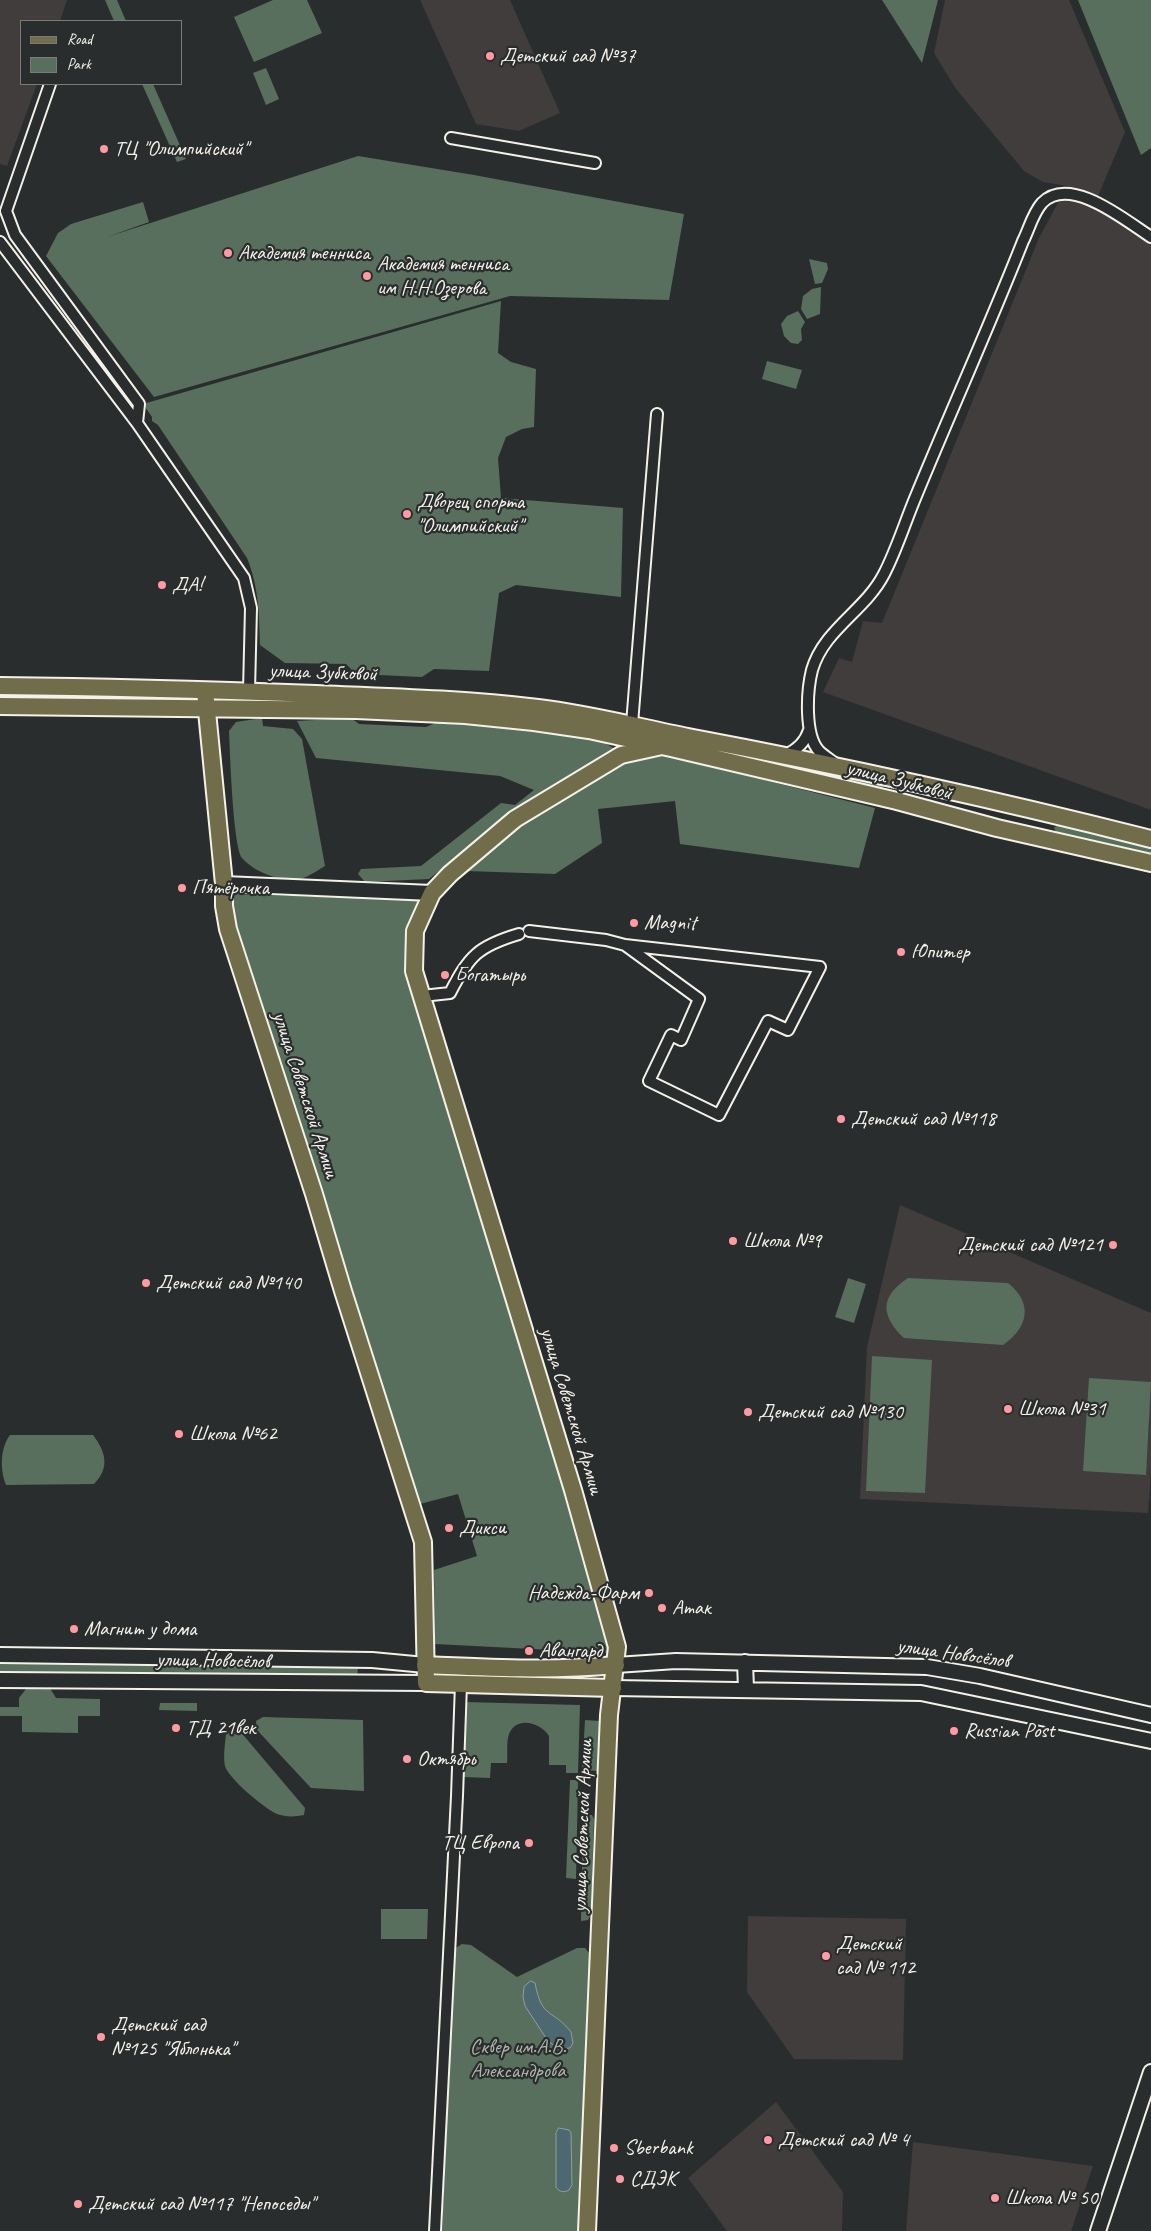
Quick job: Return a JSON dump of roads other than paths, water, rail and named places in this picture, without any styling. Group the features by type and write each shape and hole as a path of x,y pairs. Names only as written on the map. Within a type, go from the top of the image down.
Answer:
{"main road":[{"name":"улица Зубковой","path":"0,686 467,700 596,716 637,731 662,746 997,828 1151,863"},
{"name":"улица Советской Армии","path":"205,691 224,884 224,906 228,929 314,1194 423,1542 424,1665"},
{"name":"улица Зубковой","path":"0,706 208,708 465,715 588,730 637,731 785,755 838,766 1005,802 1151,838"},
{"path":"621,755 637,731"},
{"name":"улица Советской Армии","path":"587,2231 605,1787 609,1715 617,1647 581,1518 414,971 415,932 432,894 450,874 515,819 621,755 662,746"},
{"path":"879,798 893,796 896,788 888,778"},
{"path":"997,828 1005,802"},
{"path":"1028,835 1039,830 1041,819 1034,810"},
{"path":"1055,840 1049,832 1049,821 1059,816"},
{"path":"424,1665 426,1683"},
{"name":"улица Новосёлов","path":"424,1665 588,1668 616,1665"},
{"name":"улица Новосёлов","path":"426,1683 613,1688"}],"street":[{"path":"50,85 6,211 15,235 139,404 137,423"},
{"path":"451,138 595,163"},
{"path":"785,755 797,749 804,742 809,730 810,686 812,670 818,656 841,624 874,593 892,558 1023,241 1042,204 1049,198 1072,193 1099,205 1151,237"},
{"path":"15,235 0,241 137,423 244,578 251,608 249,692"},
{"path":"637,731 658,414"},
{"path":"809,730 819,751 838,766"},
{"path":"224,884 432,894"},
{"path":"422,996 450,994 468,961 493,942 524,932 606,940 625,945 820,967 788,1030 768,1021 719,1115 649,1081 671,1035 681,1040 699,999 625,945"},
{"name":"улица Новосёлов","path":"0,1654 372,1660 424,1665"},
{"name":"улица Новосёлов","path":"616,1665 676,1661 927,1667 1008,1682 1151,1716"},
{"path":"745,1662 746,1689"},
{"name":"улица Новосёлов","path":"0,1680 426,1683"},
{"path":"435,2231 461,1684"},
{"name":"улица Новосёлов","path":"613,1688 921,1693 1151,1741"},
{"path":"1098,2231 1151,2072"}],"water":[{"path":"531,1981 535,1983 544,2008 571,2032 573,2043 570,2048 559,2049 548,2041 525,2006 523,1997 524,1987"},
{"path":"559,2128 569,2130 571,2133 572,2185 569,2190 563,2192 556,2187 556,2133"}],"place":[{"name":"Детский сад №37","path":"490,56"},
{"name":"ТЦ \"Олимпийский\"","path":"104,149"},
{"name":"Академия тенниса","path":"228,253"},
{"name":"Академия тенниса им Н.Н.Озерова","path":"367,276"},
{"name":"Дворец спорта \"Олимпийский\"","path":"407,514"},
{"name":"ДА!","path":"162,585"},
{"name":"Пятёрочка","path":"182,888"},
{"name":"Magnit","path":"634,923"},
{"name":"Юпитер","path":"901,952"},
{"name":"Богатырь","path":"445,975"},
{"name":"Детский сад №118","path":"841,1119"},
{"name":"Школа №9","path":"733,1241"},
{"name":"Детский сад №121","path":"1113,1245"},
{"name":"Детский сад №140","path":"146,1283"},
{"name":"Школа №31","path":"1008,1409"},
{"name":"Детский сад №130","path":"748,1412"},
{"name":"Школа №62","path":"179,1434"},
{"name":"Дикси","path":"449,1528"},
{"name":"Надежда-Фарм","path":"649,1593"},
{"name":"Атак","path":"662,1608"},
{"name":"Магнит у дома","path":"74,1629"},
{"name":"Авангард","path":"529,1651"},
{"name":"ТД 21век","path":"176,1728"},
{"name":"Russian Post","path":"954,1731"},
{"name":"Октябрь","path":"407,1759"},
{"name":"ТЦ Европа","path":"529,1843"},
{"name":"Детский сад № 112","path":"826,1956"},
{"name":"Детский сад №125 \"Яблонька\"","path":"101,2037"},
{"name":"Детский сад № 4","path":"768,2140"},
{"name":"Sberbank","path":"614,2148"},
{"name":"СДЭК","path":"620,2179"},
{"name":"Школа № 50","path":"995,2198"},
{"name":"Детский сад №117 \"Непоседы\"","path":"78,2204"}],"park label":[{"name":"Сквер им.А.В. Александрова","path":"518,2059"}]}
